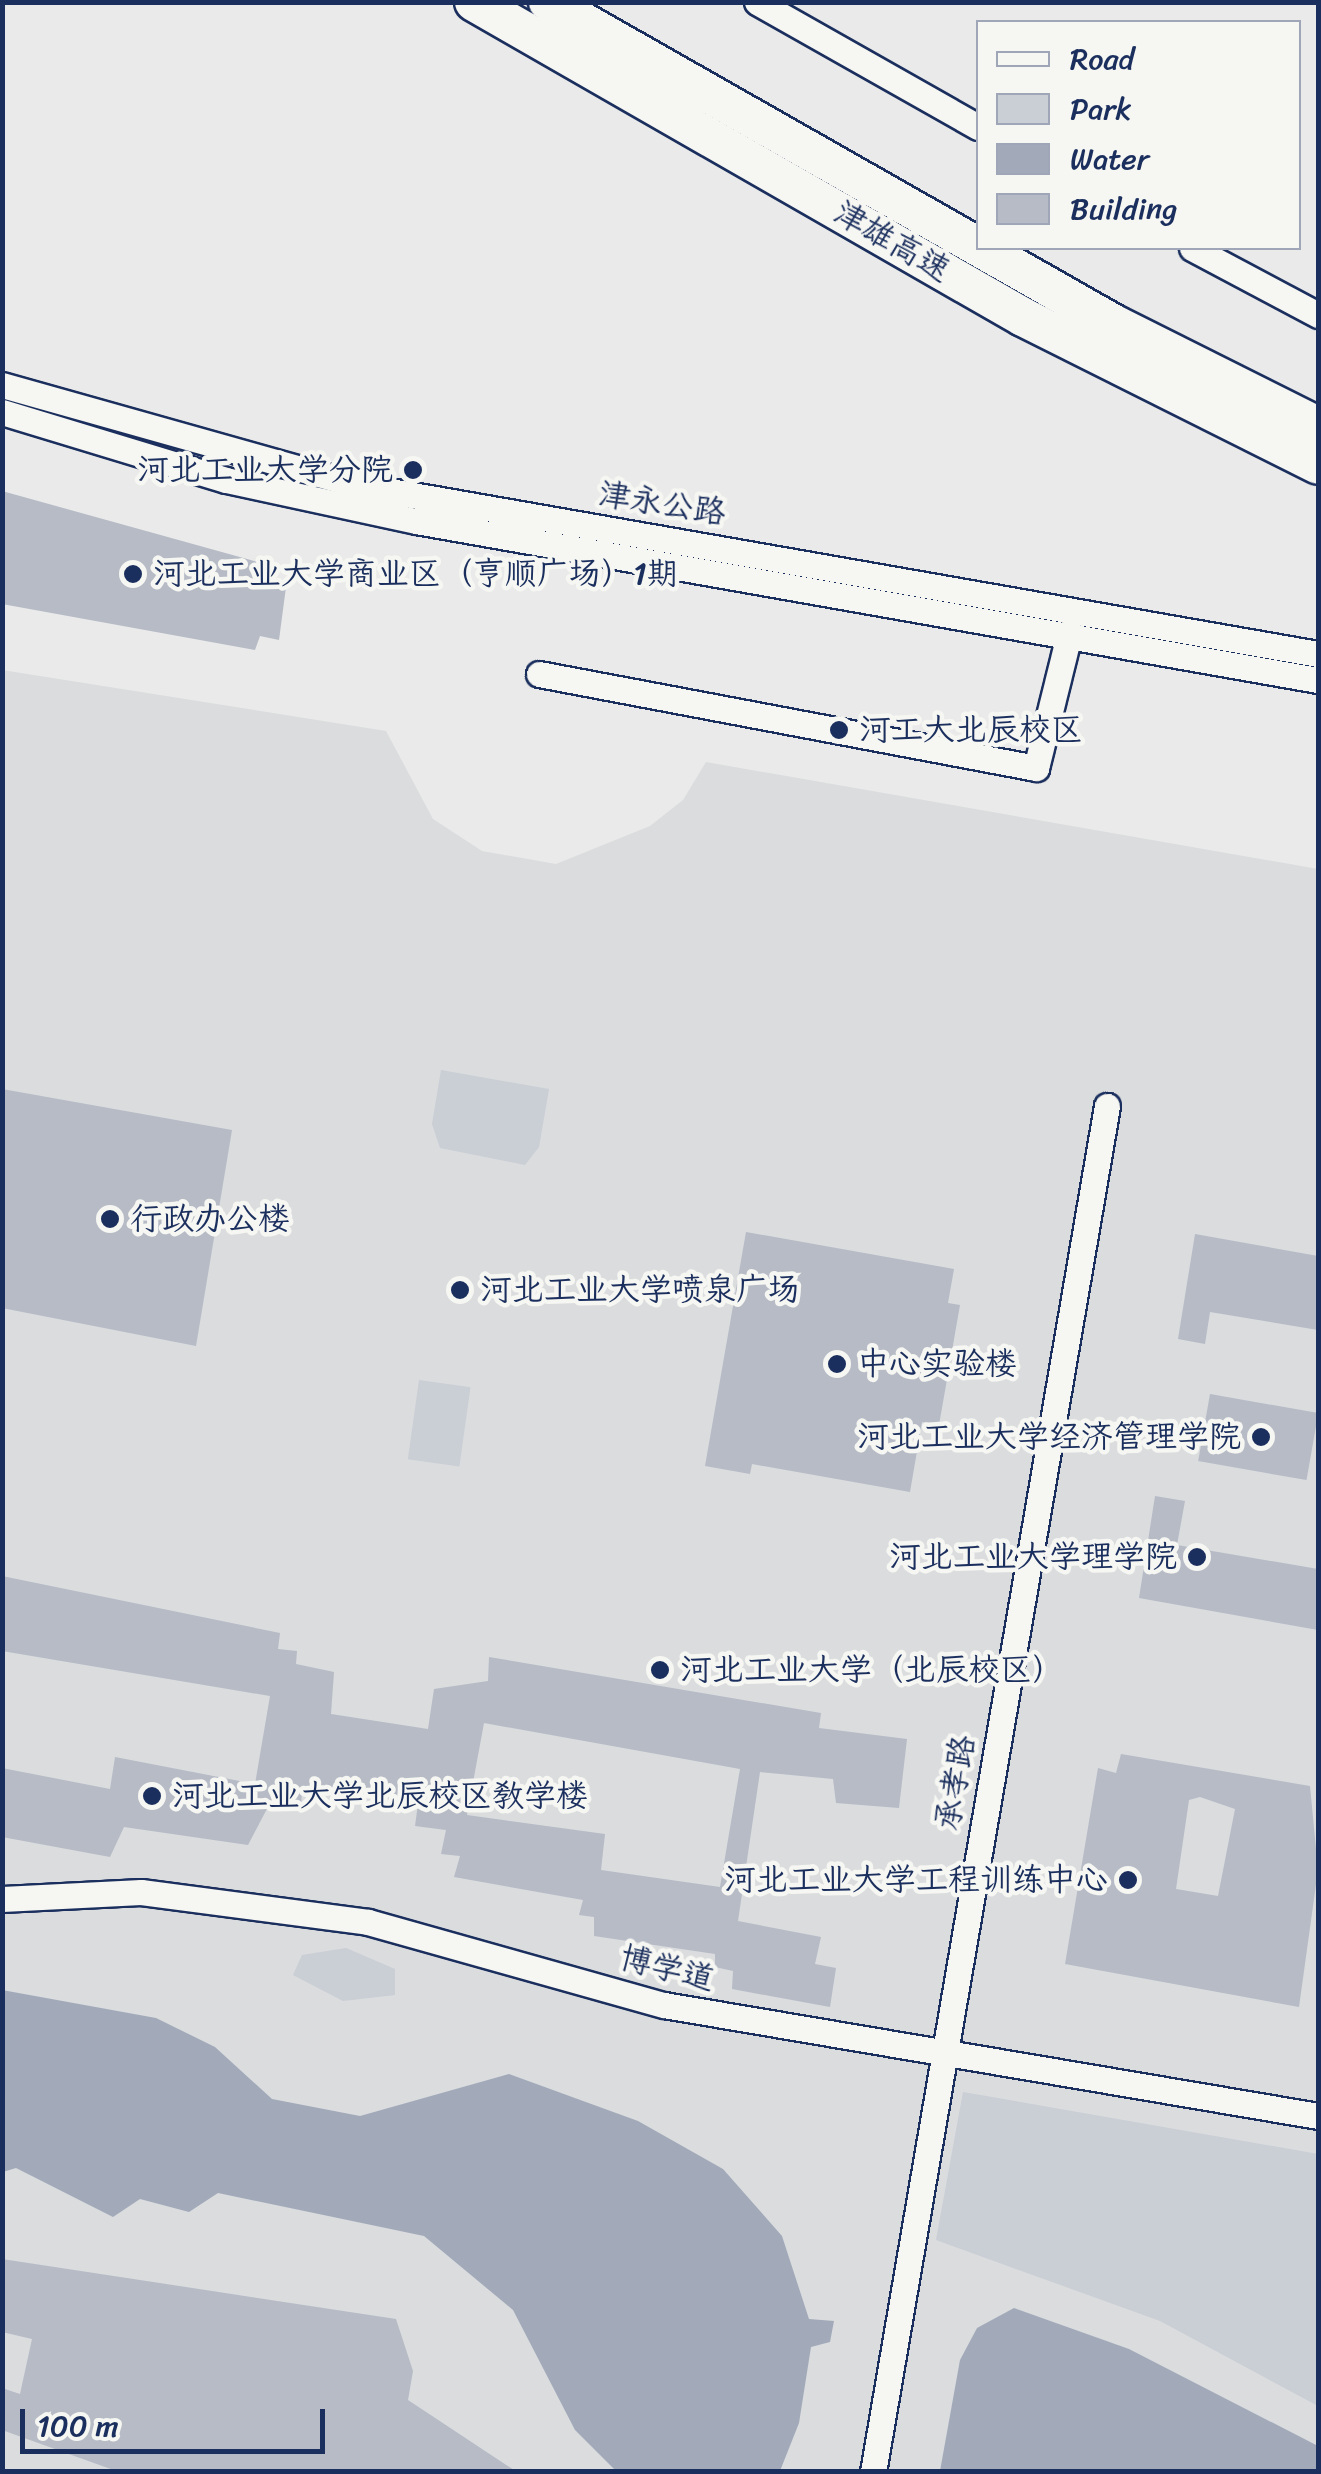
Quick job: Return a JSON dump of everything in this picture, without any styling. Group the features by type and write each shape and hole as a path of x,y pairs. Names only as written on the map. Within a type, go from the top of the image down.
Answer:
{"highway":[{"name":"津雄高速","path":"474,2 1023,317 1318,466"},
{"name":"津雄高速","path":"548,2 976,245"},
{"name":"津雄高速","path":"984,250 1114,324 1318,426"}],"street":[{"path":"757,2 976,126"},
{"path":"1196,250 1318,315"},
{"name":"津永公路","path":"2,385 361,486 1318,654"},
{"name":"津永公路","path":"2,412 226,480 416,522 1070,631 1318,680"},
{"path":"539,674 1036,768 1070,631"},
{"name":"承孝路","path":"874,2472 1107,1106"},
{"name":"博学道","path":"2,1898 141,1892 368,1922 664,2005 1318,2116"}],"shaded area":[{"name":"河北工业大学（北辰校区）","path":"2,670 386,731 433,819 482,851 556,864 650,826 683,800 706,762 1318,869 1318,2471 3,2471"}],"green space":[{"path":"441,1070 549,1089 539,1147 525,1165 440,1148 432,1124"},
{"path":"419,1380 470,1387 459,1466 408,1459"},
{"path":"346,1948 395,1969 395,1995 343,2001 293,1975 302,1955"},
{"path":"963,2092 1318,2154 1318,2406 1160,2321 936,2240"}],"water":[{"path":"2,1990 156,2018 215,2047 272,2099 360,2116 509,2074 638,2121 723,2169 782,2236 809,2319 834,2321 830,2342 811,2347 799,2423 780,2471 616,2471 575,2430 513,2310 424,2236 218,2193 189,2212 140,2199 113,2217 16,2168 3,2172"},
{"path":"1014,2308 1129,2349 1318,2446 1318,2471 940,2471 960,2360 977,2328"}],"building":[{"name":"河北工业大学商业区（亨顺广场）1期","path":"2,491 265,564 261,584 286,587 279,640 260,636 255,650 2,604"},
{"name":"行政办公楼","path":"2,1089 232,1130 196,1346 2,1308"},
{"name":"中心实验楼","path":"746,1232 954,1269 948,1303 960,1305 939,1425 922,1422 910,1492 752,1464 750,1474 705,1466"},
{"path":"1195,1234 1318,1256 1318,1330 1210,1312 1205,1344 1178,1339"},
{"name":"河北工业大学经济管理学院","path":"1210,1394 1318,1413 1307,1480 1198,1461"},
{"name":"河北工业大学理学院","path":"1155,1496 1185,1501 1177,1545 1318,1569 1318,1630 1139,1598"},
{"name":"河北工业大学北辰校区教学楼","path":"2,1576 280,1633 278,1649 297,1651 296,1664 334,1672 331,1714 428,1729 434,1689 488,1681 489,1657 821,1713 819,1728 907,1739 899,1808 836,1803 833,1779 760,1772 738,1921 821,1937 815,1964 836,1968 830,2007 732,1989 733,1971 715,1967 715,1954 594,1936 594,1917 579,1915 583,1900 454,1877 460,1856 441,1854 446,1830 415,1826 418,1804 302,1787 301,1809 269,1805 248,1845 124,1827 110,1857 2,1837 2,1768 110,1789 115,1757 255,1784 270,1696 2,1651","holes":["484,1723 740,1769 720,1887 601,1870 605,1834 467,1815"]},
{"name":"河北工业大学工程训练中心","path":"1121,1754 1310,1786 1318,1870 1299,2007 1065,1964 1098,1768 1116,1773","holes":["1200,1797 1235,1809 1218,1896 1176,1889 1189,1800"]},
{"path":"2,2259 396,2319 413,2371 408,2400 517,2472 119,2472 2,2430 2,2388 20,2394 32,2339 2,2332"}],"place":[{"name":"河北工业大学分院","path":"413,470"},
{"name":"河北工业大学商业区（亨顺广场）1期","path":"133,574"},
{"name":"河工大北辰校区","path":"839,730"},
{"name":"行政办公楼","path":"110,1219"},
{"name":"河北工业大学喷泉广场","path":"460,1290"},
{"name":"中心实验楼","path":"837,1364"},
{"name":"河北工业大学经济管理学院","path":"1261,1437"},
{"name":"河北工业大学理学院","path":"1197,1557"},
{"name":"河北工业大学（北辰校区）","path":"660,1670"},
{"name":"河北工业大学北辰校区教学楼","path":"152,1796"},
{"name":"河北工业大学工程训练中心","path":"1128,1880"}]}
